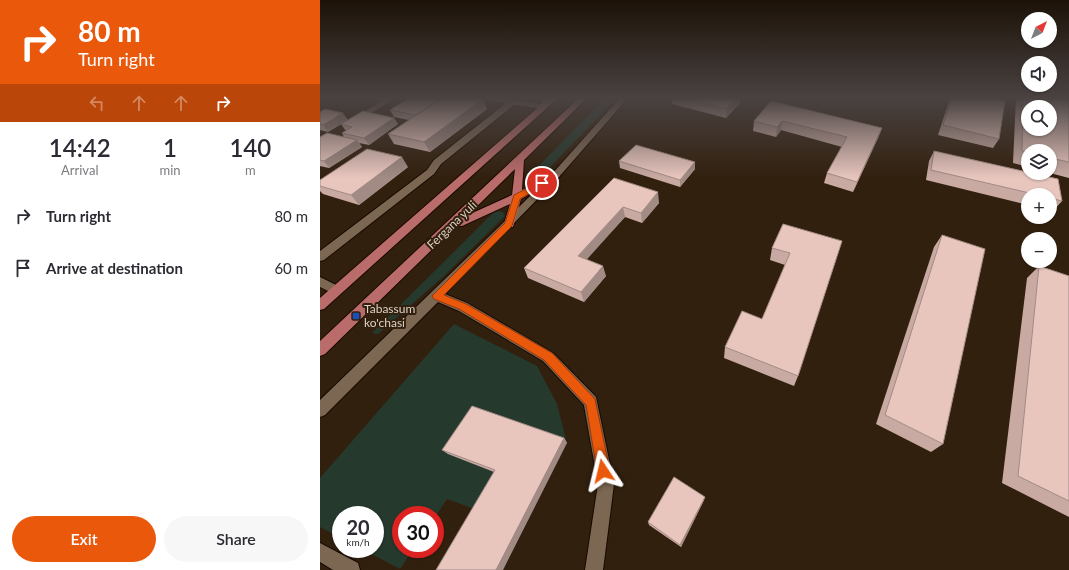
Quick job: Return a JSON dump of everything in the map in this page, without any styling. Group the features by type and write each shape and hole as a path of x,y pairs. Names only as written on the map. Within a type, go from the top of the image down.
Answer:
{"main road":[{"path":"320,304 523,125"},
{"name":"Fergana yuli","path":"320,350 556,125"},
{"path":"509,224 517,197 520,160"},
{"path":"450,227 517,197 555,176"}],"street":[{"path":"320,257 431,172 436,162 483,125"},
{"path":"320,410 509,224 555,176 600,125"},
{"path":"320,282 336,290"},
{"path":"437,296 463,307 548,356 591,402 606,484 594,570"},
{"path":"322,557 351,570"}],"green space":[{"path":"579,125 591,125 538,180 532,183 527,182 527,178"},
{"path":"499,211 503,212 505,216 444,276 378,334 372,333 493,213"},
{"path":"454,324 537,366 557,404 567,443 478,411 501,474 480,511 447,499 442,506 392,506 392,558 407,558 400,569 379,558 384,558 384,506 332,506 332,533 320,527 320,478"}],"building":[{"path":"343,125 384,125 364,138 342,133 352,127"},
{"path":"402,125 448,125 424,142 388,134"},
{"path":"768,125 779,125 777,127"},
{"path":"797,125 868,125 882,128 857,182 827,173 847,137"},
{"path":"943,125 1001,125 999,139"},
{"path":"1057,125 1069,125 1069,162 1057,159 1057,144 1022,144 1022,136 1057,136"},
{"path":"327,133 357,140 324,161 320,160 320,137"},
{"path":"636,145 695,162 680,180 619,161"},
{"path":"367,149 402,157 351,195 320,186 320,180"},
{"path":"934,151 1021,171 1021,180 1058,179 1062,201 1057,200 1057,188 1021,188 1021,191 931,170"},
{"path":"614,178 658,192 641,213 623,207 578,256 603,266 581,292 524,268"},
{"path":"783,224 842,241 798,376 725,347 742,311 762,319 790,253 772,248"},
{"path":"942,235 985,249 943,444 885,415"},
{"path":"1039,268 1045,268 1069,276 1069,501 1018,476"},
{"path":"472,406 564,438 496,570 436,570 495,470 442,450"},
{"path":"674,477 705,497 680,545 648,522"}],"place":[{"name":"Tabassum ko'chasi","path":"356,316"}],"route":[{"path":"542,183 517,197 509,224 437,296 463,307 548,356 591,402 603,471"}]}
